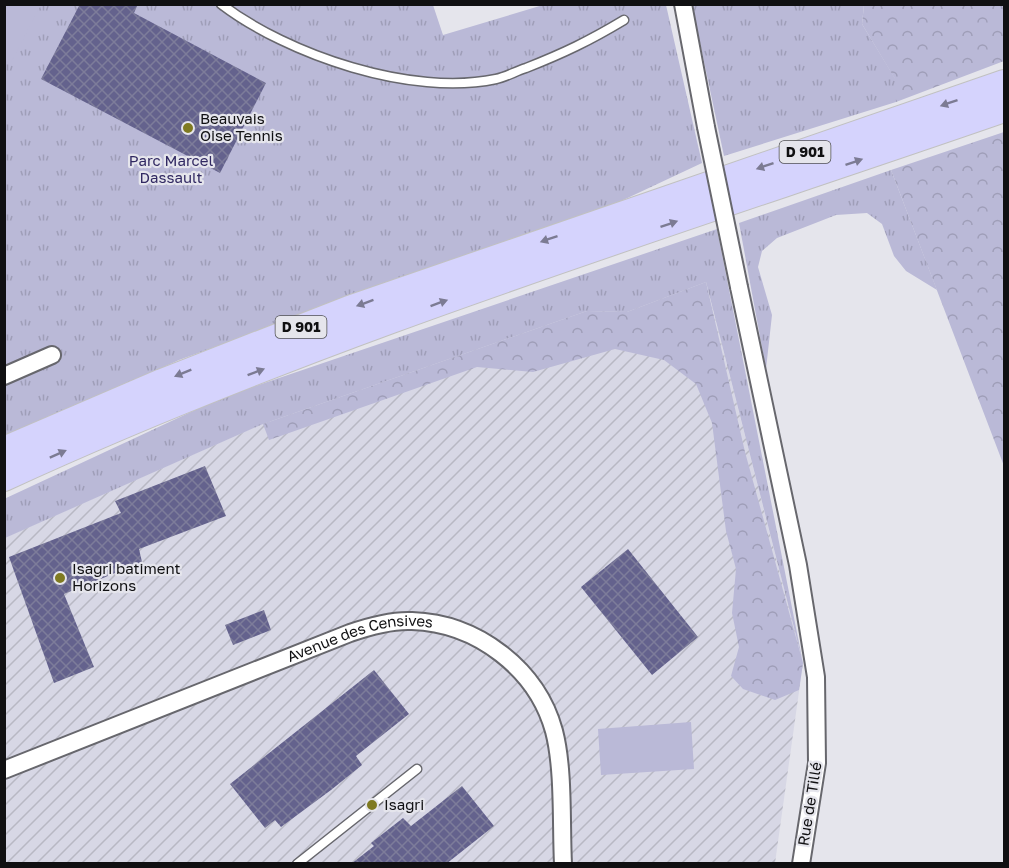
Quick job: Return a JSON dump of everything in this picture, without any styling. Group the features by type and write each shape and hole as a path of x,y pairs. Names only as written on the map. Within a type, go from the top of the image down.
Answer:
{"main road":[{"name":"D 901","path":"4,450 162,382 349,309 1005,83"},
{"name":"D 901","path":"4,478 191,398 401,316 1005,109"}],"street":[{"name":"Rue de Tillé","path":"683,4 706,127 809,623 818,699 818,745 801,864"},
{"path":"4,376 52,355"},
{"name":"Avenue des Censives","path":"4,770 350,633 395,622 426,622 454,628 495,649 528,680 545,707 557,747 563,864"}],"lane":[{"path":"221,4 270,35 339,65 425,84 496,79 575,49 624,20"},
{"path":"297,864 417,768"}],"shaded area":[{"path":"703,271 803,663 775,863 5,863 4,538 303,406"}],"green space":[{"name":"Parc Marcel Dassault","path":"4,5 433,5 443,35 543,5 666,5 702,163 619,202 179,360 5,440"},
{"path":"4,5 41,5 10,64 5,61"},
{"path":"692,5 864,5 862,24 896,80 896,102 724,156"},
{"path":"864,5 1004,5 1004,61 896,102 895,79 862,24"},
{"path":"1004,132 1004,466 891,170"},
{"path":"891,170 937,290 906,271 894,256 882,224 867,213 836,215 777,238 762,251 758,267 772,315 766,369 739,223"},
{"path":"717,229 803,663 706,282 627,312 587,311 263,424 5,538 4,499 223,397"},
{"path":"706,282 745,452 803,663 799,690 775,700 743,689 731,676 739,647 732,613 736,569 726,531 712,423 696,384 664,360 615,349 533,372 477,367 269,440 263,424 587,311 627,312"},
{"path":"691,722 694,769 601,775 598,729"}],"building":[{"name":"Beauvais Oise Tennis","path":"80,4 138,4 134,13 266,83 220,173 41,79"},
{"name":"Isagri batiment Horizons","path":"205,466 226,516 139,549 142,562 64,594 94,667 54,683 9,557 121,513 115,501"},
{"path":"628,549 698,637 652,675 581,587"},
{"path":"264,610 271,630 233,645 225,625"},
{"path":"374,670 409,714 356,756 362,765 331,790 281,827 275,820 265,828 230,784"},
{"path":"462,786 494,826 446,864 351,864 374,846 371,843 403,818 411,826"}],"place":[{"name":"Beauvais Oise Tennis","path":"188,128"},
{"name":"Isagri batiment Horizons","path":"60,578"},
{"name":"Isagri","path":"372,805"}]}
